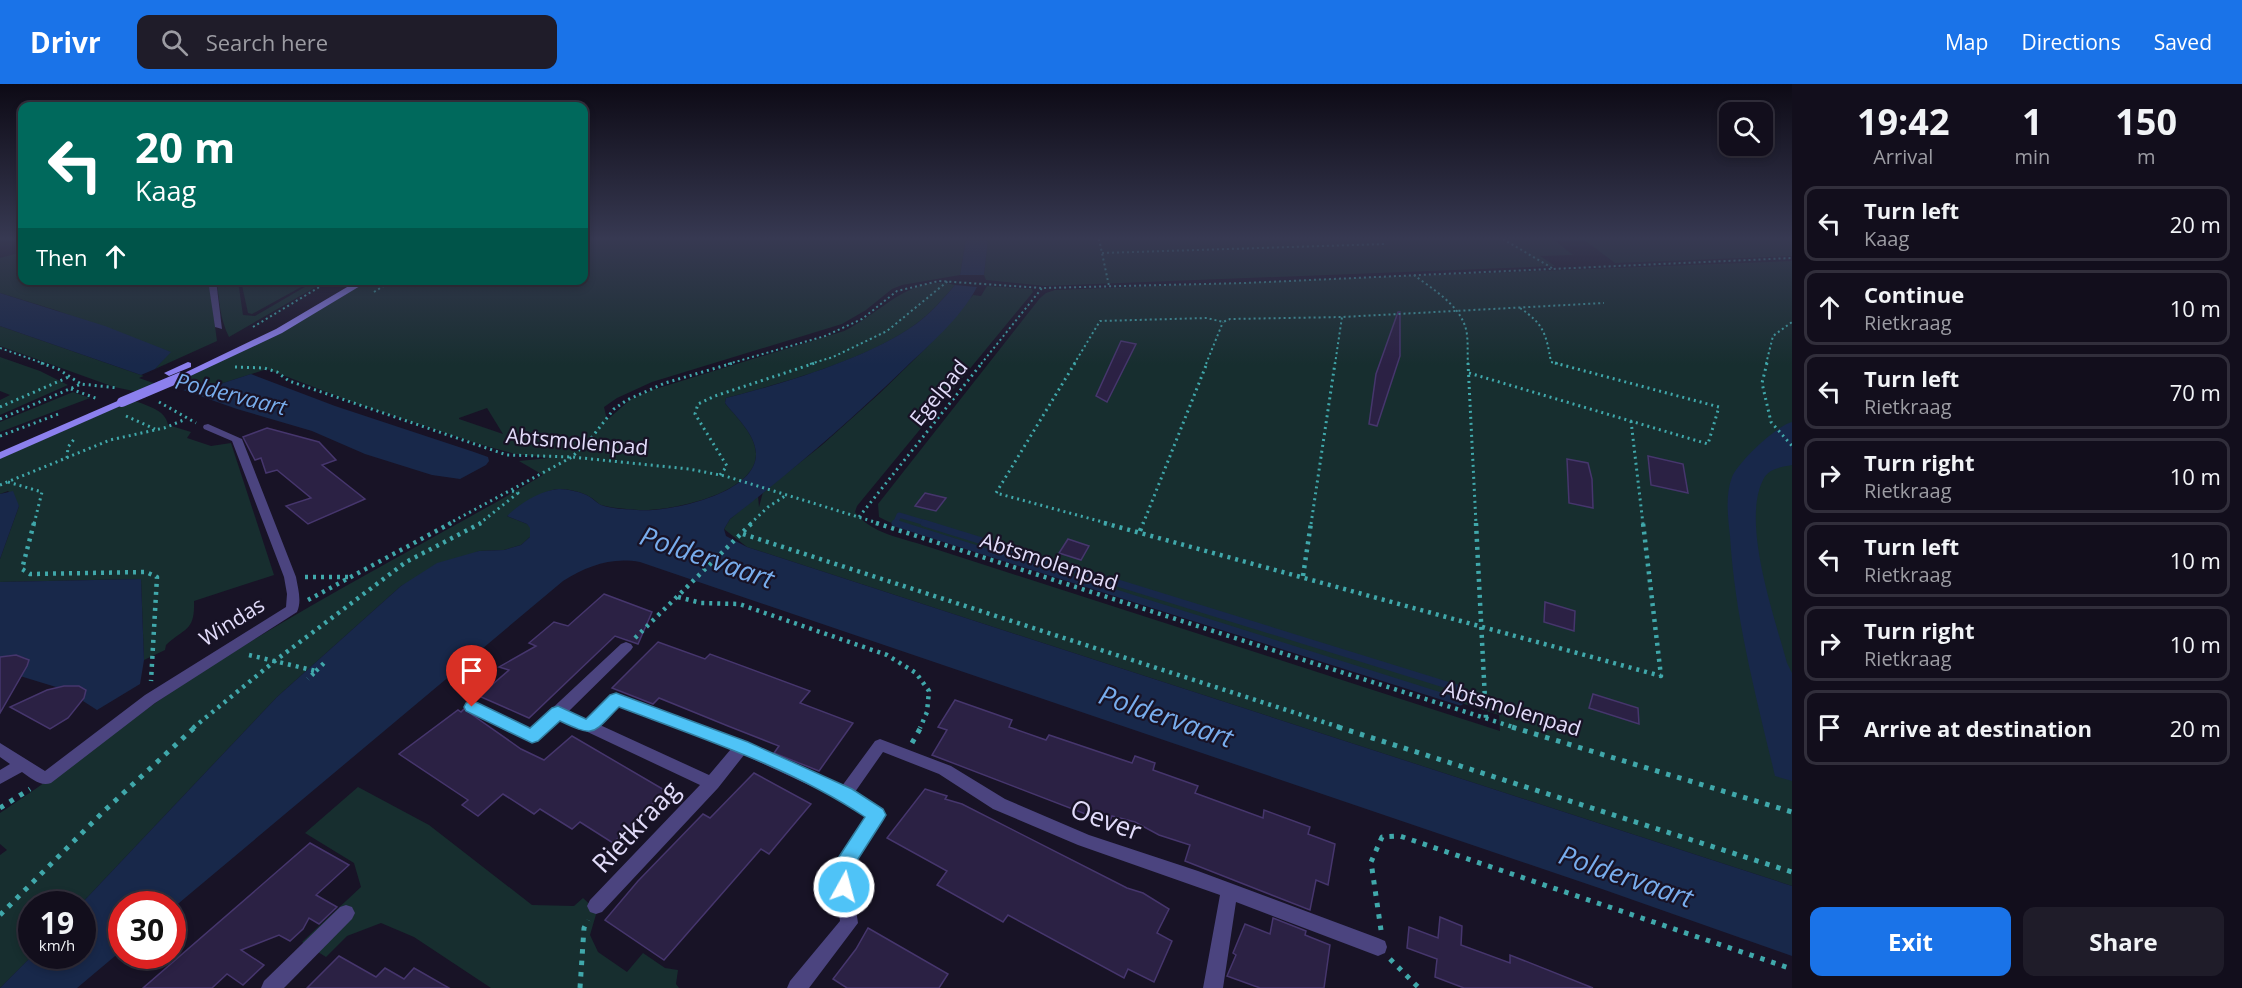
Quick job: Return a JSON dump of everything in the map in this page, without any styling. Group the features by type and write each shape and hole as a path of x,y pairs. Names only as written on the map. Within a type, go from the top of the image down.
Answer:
{"main road":[{"path":"0,447 118,404 169,373 265,330 342,285"},
{"path":"0,456 279,332 358,285"}],"street":[{"path":"213,285 219,327"},
{"name":"Windas","path":"45,779 150,699 292,609 293,594 290,577 237,438 208,427"},
{"path":"472,707 532,737 626,647"},
{"path":"589,727 616,699 742,747 845,794 877,815 841,869 849,923 797,988"},
{"name":"Rietkraag","path":"558,712 712,783"},
{"name":"Oever","path":"845,794 880,745 945,770 999,804 1084,840 1197,879 1229,893 1378,947"},
{"name":"Rietkraag","path":"596,906 712,783 742,747"},
{"path":"0,749 45,779"},
{"path":"0,778 22,764"},
{"path":"1213,988 1229,893"},
{"path":"271,988 346,913"}],"path":[{"path":"292,609 572,457 592,437 614,409 651,389 825,336 862,319 897,291 941,281"},
{"path":"720,475 727,466 695,414 698,404 715,396 833,357 887,331 948,281"},
{"path":"963,281 1042,288 1242,281"},
{"path":"1108,281 1109,286"},
{"path":"1421,281 1455,310 1463,319 1466,327 1486,719"},
{"path":"251,328 323,285"},
{"name":"Egelpad","path":"858,517 1042,288"},
{"path":"1604,303 1230,319 1222,322 1207,318 1100,321 996,493 1661,676 1630,421"},
{"path":"1469,373 1708,444 1719,407 1551,362 1546,331 1532,315 1519,307"},
{"path":"1303,576 1342,316"},
{"path":"1140,531 1222,322"},
{"path":"1792,322 1773,336 1762,383 1771,422 1792,446"},
{"path":"0,348 58,369 81,384 0,419"},
{"name":"Abtsmolenpad","path":"246,364 277,370 289,381 507,455 572,457 696,470 734,479 1486,719 1792,813"},
{"path":"231,368 254,366"},
{"path":"0,407 72,376"},
{"path":"71,389 98,399 87,403"},
{"path":"118,404 157,429"},
{"path":"0,436 66,410"},
{"path":"0,485 110,440 157,429 186,419"},
{"path":"67,458 68,447 76,436"},
{"path":"8,482 42,492 22,570 30,574 146,572 157,577 150,699"},
{"path":"0,915 104,810 200,723 276,660 406,562 478,525 518,492 511,490"},
{"path":"626,647 782,495"},
{"path":"742,534 1037,632 1279,707 1792,872"},
{"path":"290,577 352,577"},
{"path":"678,597 701,603 740,604 887,655 905,664 929,688 932,701 928,715 906,754"},
{"path":"276,660 316,671"},
{"path":"308,678 324,663"},
{"path":"0,808 45,779"},
{"path":"1419,988 1378,947 1382,925 1371,862 1382,837 1400,836 1792,969"},
{"path":"580,988 584,927 596,906"}],"green space":[{"path":"0,281 18,281 18,285 210,285 217,341 155,369 170,352 55,310 0,293"},
{"path":"588,281 924,281 892,289 866,310 842,324 652,382 617,398 604,407 607,420 631,399 652,390 844,331 896,297 924,285 939,283 955,285 937,306 897,337 825,368 726,398 725,403 744,426 752,439 756,453 753,467 743,479 727,490 689,504 652,510 601,505 587,495 575,491 563,489 546,492 507,516 531,528 530,537 521,545 504,550 479,551 401,586 277,697 93,891 18,891 19,969 0,988 0,855 7,850 0,844 0,813 161,699 216,663 296,614 543,475 519,461 549,458 516,454 482,445 355,403 267,369 217,385 203,387 176,378 271,334 360,285 588,285","holes":["487,408 503,434 459,419"]},
{"path":"998,281 1168,281 1045,286"},
{"path":"1279,281 1792,281 1792,886 747,547 724,529 730,519 758,496 759,507 763,492 822,445 880,393 926,348 973,295 981,296 987,286 1032,289 1033,292 857,506 855,512 861,519 878,530 897,537 1500,731 1499,715 879,517 878,504 1040,298 1055,290"},
{"path":"217,285 239,285 243,315 255,316 308,285 319,285 229,337 219,302"},
{"path":"242,285 305,285 252,314 248,313"},
{"path":"0,326 164,383 143,393 114,387 0,346"},
{"path":"0,357 40,371 68,385 0,415 0,400 10,395 0,391"},
{"path":"73,392 90,398 0,432 0,422"},
{"path":"130,399 159,411 168,425 191,432 187,438 211,446 231,443 274,575 194,601 193,618 188,628 166,645 165,650 144,660 141,579 0,582 0,559 19,506 8,491 0,494 0,456"},
{"path":"358,787 429,825 532,905 574,906 583,898 597,911 590,935 598,952 627,972 643,953 665,968 678,970 676,984 679,988 491,988 414,937 381,923 347,936 326,957 302,942 361,887 354,863 305,833"}],"water":[{"name":"Poldervaart","path":"955,285 977,287 962,310 944,331 883,389 730,519 724,529 726,536 747,547 1792,886 1792,956 1602,889 640,562 619,561 590,567 563,581 186,897 186,891 108,891 108,962 77,988 0,988 19,969 96,969 96,891 93,891 277,697 401,586 437,563 479,551 504,550 521,545 530,537 530,528 527,524 507,516 524,502 545,492 559,489 570,490 587,495 605,506 651,510 689,504 727,490 743,480 753,467 756,453 752,439 744,426 725,403 726,398 850,359 897,336 937,306"},
{"path":"0,293 105,326 171,352 155,369 141,375 0,326"},
{"name":"Poldervaart","path":"251,374 335,406 488,457 489,461 486,465 460,479 432,475 365,454 312,431 237,409 146,377 176,378 203,387"},
{"path":"1792,422 1792,465 1773,470 1764,478 1758,496 1756,519 1762,570 1768,596 1792,673 1792,781 1775,776 1747,657 1736,597 1728,492 1736,470 1750,454 1777,430"},
{"path":"13,491 19,506 0,559 0,494"},
{"path":"141,579 144,660 140,684 97,710 83,701 85,691 78,686 56,687 20,676 27,666 26,658 16,655 0,657 0,582"}],"pier":[{"path":"162,368 200,383 179,392 139,378"}],"building":[{"path":"1398,312 1400,312 1400,356 1377,426 1369,424 1376,374"},
{"path":"1121,341 1136,344 1107,402 1096,396"},
{"path":"267,428 319,442 336,460 322,465 365,499 308,524 286,506 311,498 277,470 266,473 261,458 255,460 243,437"},
{"path":"1648,456 1683,464 1688,493 1651,485"},
{"path":"1567,459 1588,463 1592,479 1593,508 1569,503"},
{"path":"925,493 946,498 936,511 915,506"},
{"path":"1068,539 1089,546 1081,560 1059,553"},
{"path":"604,594 652,612 638,644 615,636 529,718 479,696 509,670 499,667 536,646 529,643 554,622 568,626"},
{"path":"1545,602 1575,611 1574,631 1544,622"},
{"path":"658,642 705,659 710,654 810,691 800,703 853,723 819,771 774,753 779,746 659,698 653,704 612,688"},
{"path":"16,655 29,660 0,713 0,657"},
{"path":"64,686 79,686 86,690 84,698 68,718 50,729 10,707 47,690"},
{"path":"1593,694 1638,708 1639,724 1589,708"},
{"path":"955,700 1012,720 1009,727 1046,740 1049,735 1132,763 1135,756 1155,763 1153,770 1198,786 1195,793 1263,818 1264,810 1310,827 1308,834 1335,844 1328,885 1316,880 1310,910 1185,861 1190,845 1159,835 1135,822 1112,816 1109,823 932,755 947,730 938,727"},
{"path":"464,709 521,749 544,760 572,736 666,791 613,843 580,822 572,829 540,809 534,814 503,794 478,816 462,805 468,800 399,754 458,710 461,712"},
{"path":"754,773 811,804 769,854 761,849 664,960 605,920 638,881 703,814 710,818"},
{"path":"925,789 947,796 945,799 962,804 1127,888 1143,893 1169,909 1157,933 1172,941 1154,982 1128,969 1124,978 1008,915 1003,922 937,885 947,871 887,838"},
{"path":"310,843 349,865 316,895 337,907 319,924 309,918 303,929 290,941 279,935 241,950 264,965 243,985 227,974 212,988 143,988 165,969 186,969 186,951"},
{"path":"1440,917 1462,926 1461,945 1510,963 1510,955 1593,988 1464,988 1435,977 1437,959 1407,948 1409,927 1438,938"},
{"path":"1273,918 1306,931 1305,935 1330,945 1324,988 1260,988 1227,976 1236,955 1233,953 1245,924 1270,934"},
{"path":"868,928 948,974 939,988 847,988 833,979 856,949"},
{"path":"339,956 376,977 385,968 404,979 414,968 449,988 307,988"}],"waterway":[{"path":"895,523 899,515 929,524"},
{"path":"895,523 1460,702 1460,689 924,523"}],"route":[{"path":"472,707 532,737 558,712 589,727 616,699 742,747 845,794 877,815 841,869 844,887"}]}
